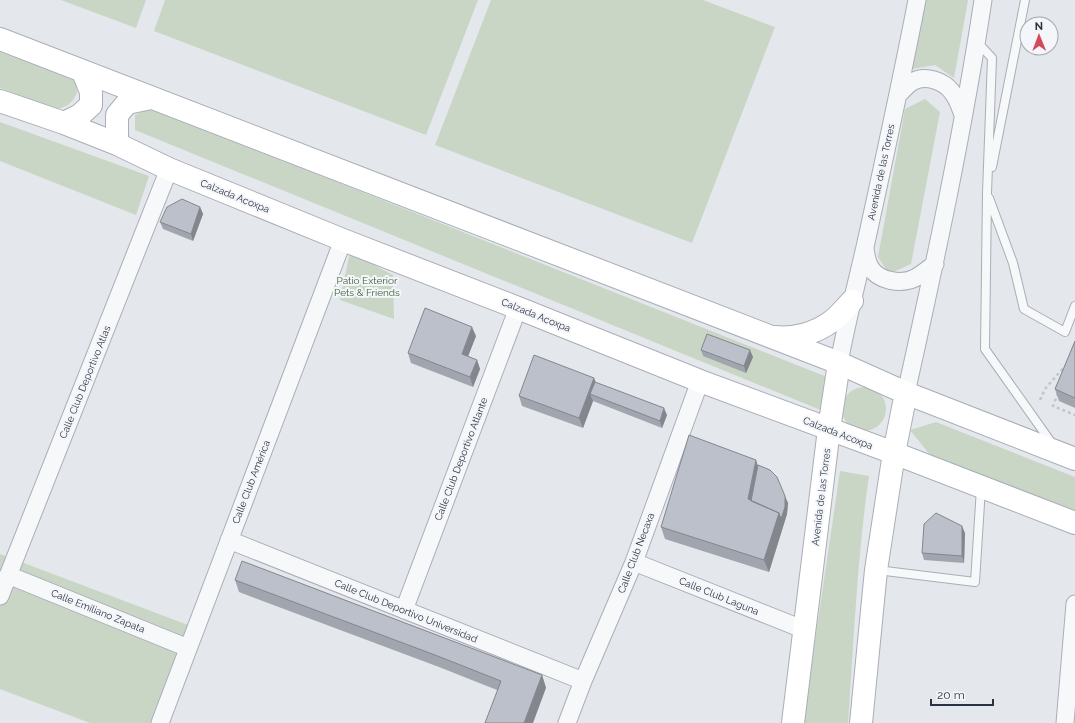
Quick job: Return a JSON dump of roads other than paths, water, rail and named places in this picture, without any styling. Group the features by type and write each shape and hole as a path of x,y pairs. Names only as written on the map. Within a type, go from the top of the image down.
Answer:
{"main road":[{"path":"0,39 839,363 906,393 1066,455"},
{"path":"64,123 80,115 91,105 91,92 83,72"},
{"path":"117,144 117,115 127,104 151,98"},
{"name":"Calzada Acoxpa","path":"0,102 64,123 117,144 169,169 343,240 700,381 1075,523"},
{"path":"771,337 783,338 796,336 820,328 833,321 852,301"},
{"name":"Avenida de las Torres","path":"793,723 829,429 839,363"},
{"path":"861,723 876,570 894,454 906,393"}],"street":[{"name":"Avenida de las Torres","path":"839,363 865,249 917,0"},
{"path":"906,393 935,264 977,42 983,0"},
{"path":"898,95 912,82 918,79 925,78 934,80 951,90 957,99 963,115"},
{"name":"Calle Club Deportivo Atlas","path":"0,596 169,169"},
{"name":"Calle Club América","path":"160,723 343,240"},
{"name":"Avenida de las Torres","path":"865,249 870,268 885,279 894,281 913,279 935,264"},
{"name":"Calle Club Deportivo Atlante","path":"404,610 518,308"},
{"name":"Calle Club Necaxa","path":"567,723 583,681 634,562 700,381"},
{"name":"Calle Club Deportivo Universidad","path":"229,540 583,681"},
{"name":"Calle Club Laguna","path":"634,562 805,630"},
{"name":"Calle Emiliano Zapata","path":"8,575 188,648"},
{"path":"1064,723 1075,604"}],"lane":[{"path":"1024,0 987,193 1013,263 1024,309 1065,332 1075,306"},
{"path":"977,42 992,58 987,193 985,349 1066,455"},
{"path":"876,570 975,582 981,487"}],"park label":[{"name":"Patio Exterior Pets & Friends","path":"367,286"}]}
